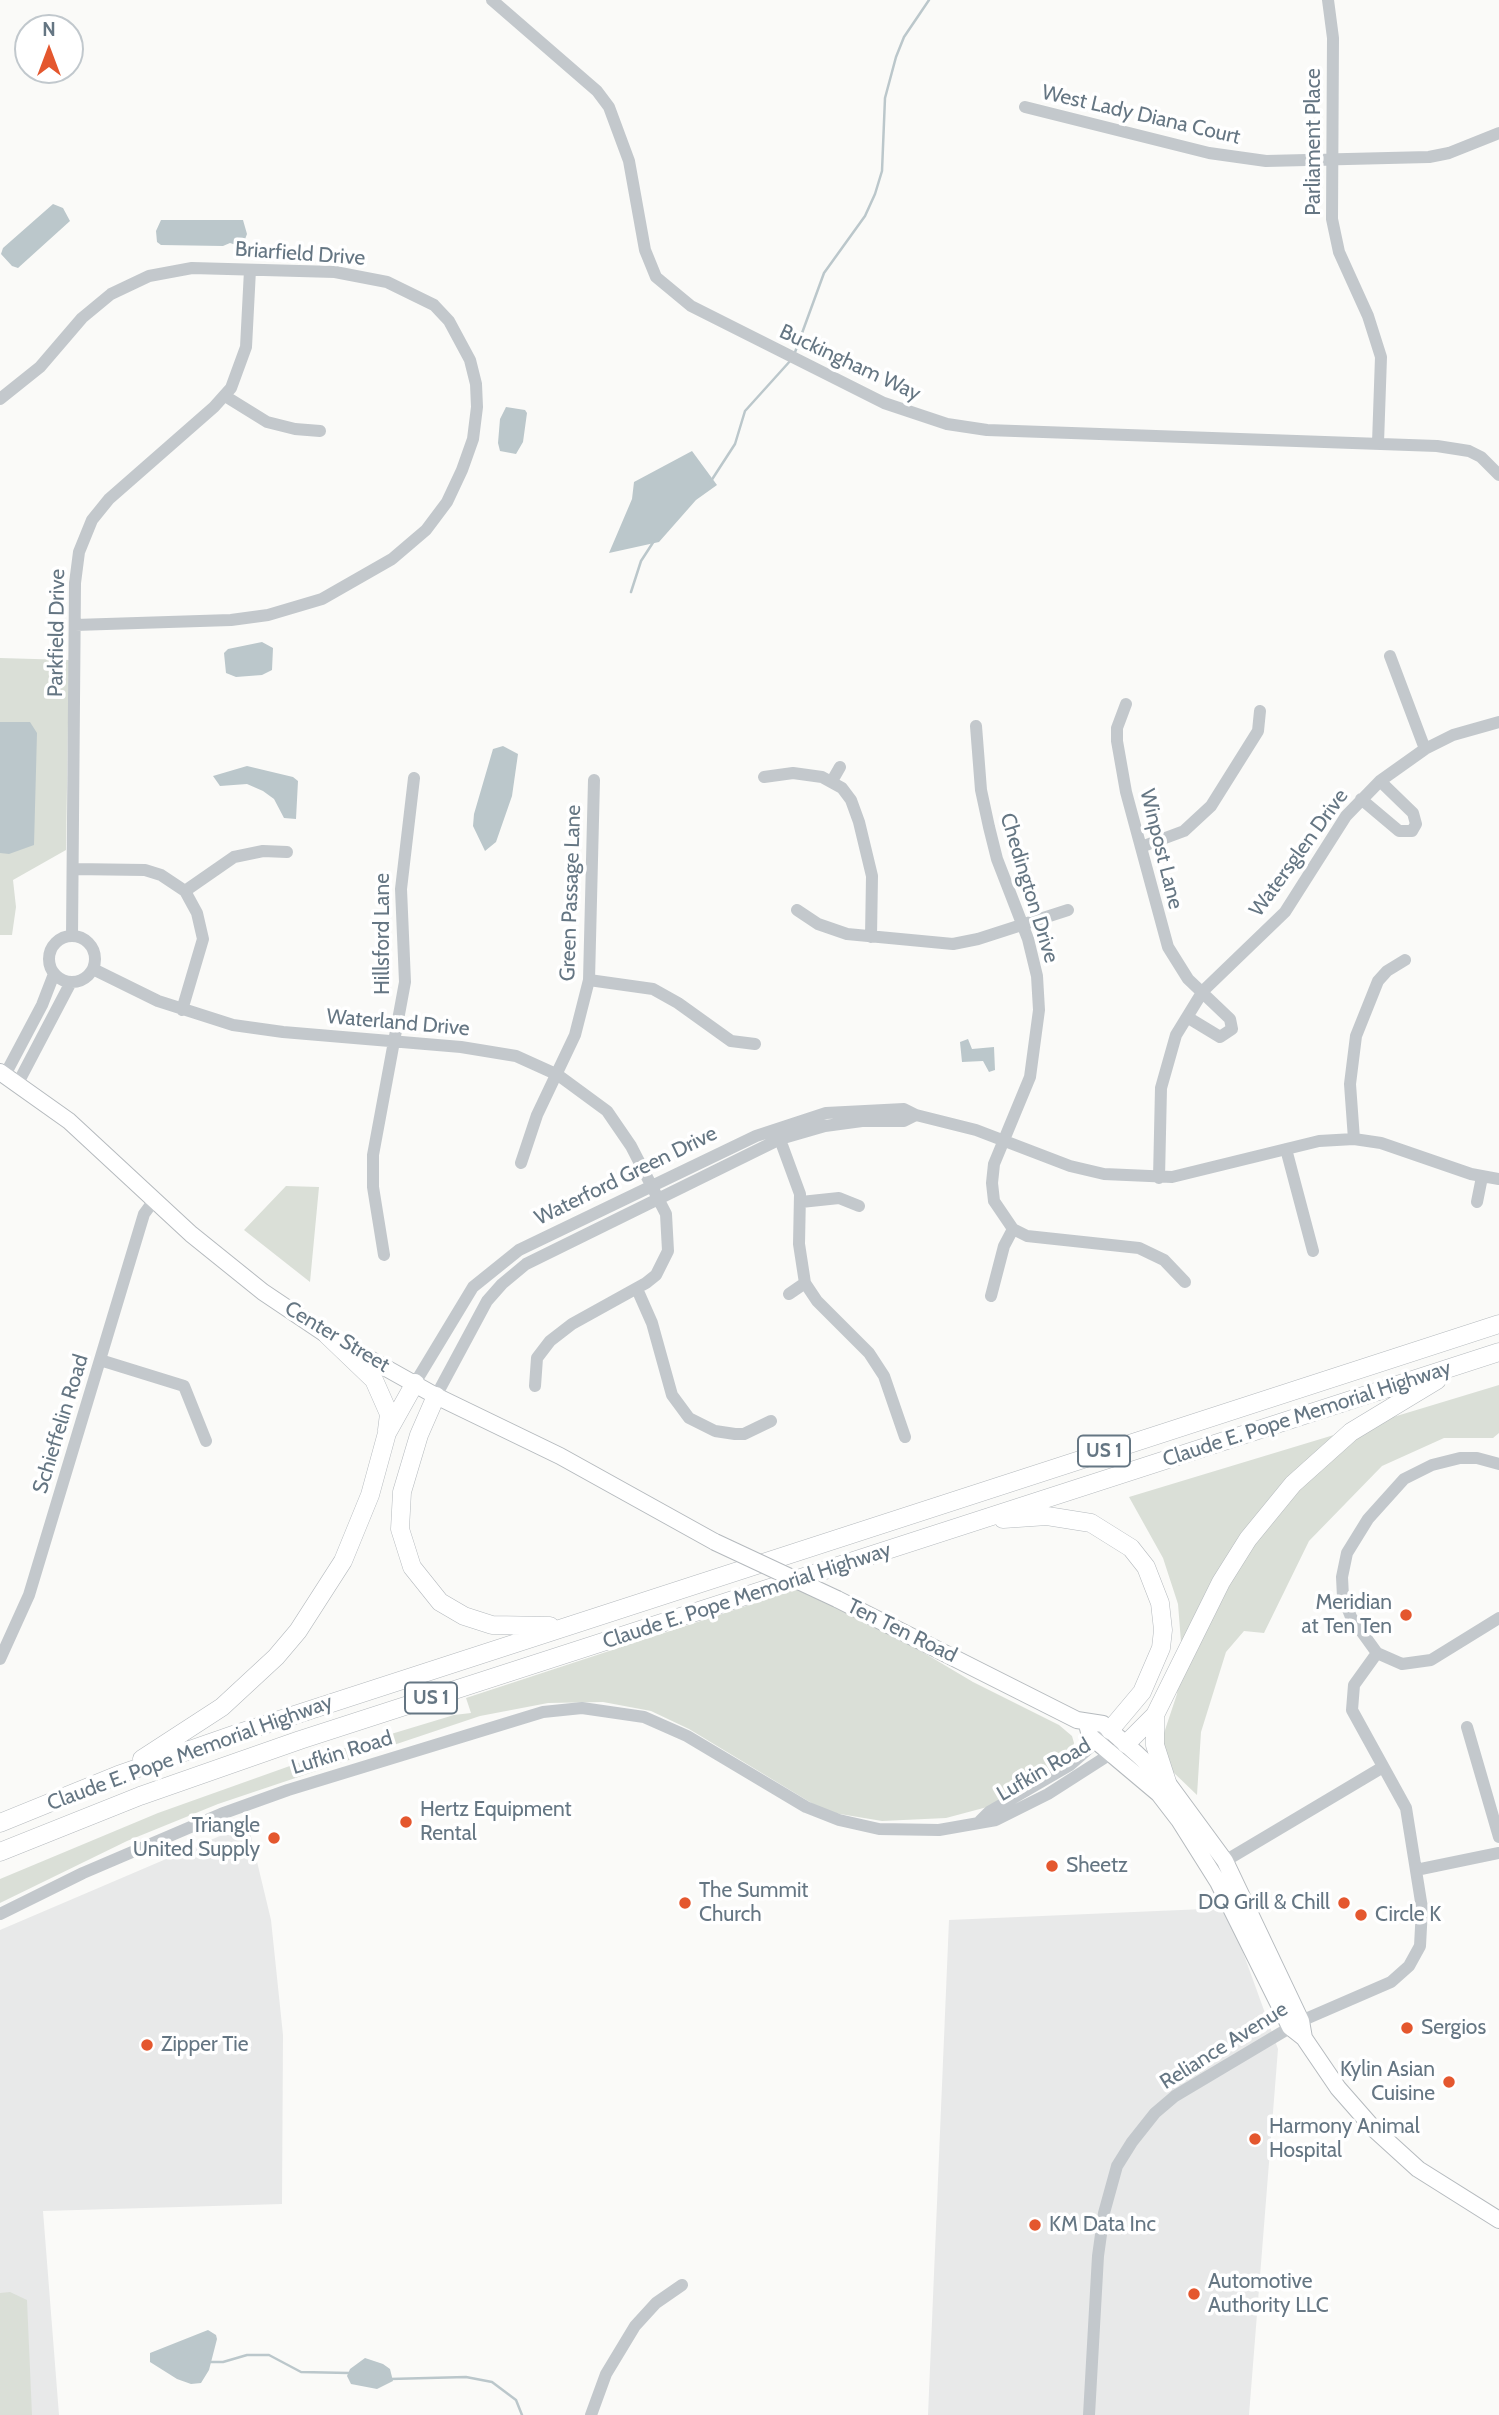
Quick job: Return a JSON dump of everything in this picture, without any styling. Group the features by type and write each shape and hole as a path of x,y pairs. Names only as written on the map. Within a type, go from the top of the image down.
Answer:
{"highway":[{"name":"Claude E. Pope Memorial Highway","path":"0,1823 118,1775 568,1625 1499,1324"},
{"path":"118,1775 222,1707 276,1657 330,1586 356,1534 370,1495 387,1433 389,1414 374,1380 327,1335"},
{"name":"Claude E. Pope Memorial Highway","path":"0,1852 140,1796 300,1740 1499,1352"},
{"path":"1119,1749 1155,1715 1222,1583 1248,1539 1293,1484 1351,1432 1475,1360"},
{"path":"387,1433 415,1383"},
{"path":"436,1396 419,1435 402,1492 400,1530 412,1567 440,1602 464,1616 492,1625 568,1625"},
{"path":"979,1521 1047,1516 1080,1520 1114,1535 1130,1548 1146,1567 1160,1603 1163,1630 1161,1648 1142,1692 1103,1735"},
{"path":"1155,1715 1155,1745 1167,1782"}],"main road":[{"name":"Center Street","path":"7,1077 89,1138 263,1292 327,1335 436,1396 560,1457 715,1542"},
{"name":"Ten Ten Road","path":"715,1542 837,1599 1087,1724 1103,1724 1103,1735 1167,1782 1225,1861 1296,2024"},
{"name":"Ten Ten Road","path":"1119,1749 1159,1794 1202,1853 1304,2038 1338,2088 1374,2129 1442,2186 1499,2220"}],"street":[{"name":"Buckingham Way","path":"492,0 590,84 609,107 629,162 645,250 656,277 691,306 884,403 921,417 968,428 1437,446 1469,451 1482,457 1499,475"},
{"name":"Parliament Place","path":"1328,0 1333,38 1332,160 1335,237 1373,328 1381,357 1378,443"},
{"name":"West Lady Diana Court","path":"1025,107 1223,156 1266,161 1429,157 1449,153 1499,133"},
{"name":"Briarfield Drive","path":"0,399 40,367 89,311 124,286 178,270 335,272 379,280 422,298 449,321 465,346 477,394 472,439 456,486 426,530 404,551 368,575 322,599 251,618 75,625"},
{"name":"Parkfield Drive","path":"72,936 76,568 92,520 109,499 225,396 239,372 246,347 250,270"},
{"path":"225,396 267,422 295,429 320,431"},
{"path":"1390,656 1425,748"},
{"name":"Winpost Lane","path":"1126,704 1117,728 1116,741 1168,947 1188,979 1230,1019 1230,1033 1220,1037 1214,1035 1187,1017"},
{"path":"1141,846 1184,831 1211,806 1258,731 1261,710"},
{"name":"Watersglen Drive","path":"1159,1178 1161,1088 1177,1035 1203,991 1286,912 1334,832 1380,781 1425,748 1453,735 1499,722"},
{"name":"Chedington Drive","path":"976,726 981,790 989,827 1023,925 1037,976 1039,1019 1030,1077 994,1164 992,1191 999,1210 1013,1229"},
{"path":"832,780 840,767"},
{"path":"764,777 808,774 832,780 851,800 864,840 873,890 871,937"},
{"name":"Hillsford Lane","path":"384,1255 374,1197 373,1155 405,982 401,889 414,778"},
{"name":"Green Passage Lane","path":"521,1163 537,1115 575,1035 589,980 594,780"},
{"path":"1362,799 1399,831 1412,831 1416,824 1413,813 1380,781"},
{"path":"186,891 234,857 263,851 287,852"},
{"path":"74,869 152,872 186,891 197,913 203,939 181,1010"},
{"path":"797,910 833,929 871,937 953,944 1068,910"},
{"path":"7,1077 54,974 50,952 58,941 72,936 87,941 92,947 93,969 83,980 71,982 54,974"},
{"path":"1354,1139 1350,1072 1356,1036 1378,981 1387,971 1405,960"},
{"name":"Waterland Drive","path":"93,969 181,1010 208,1019 264,1030 492,1051 527,1060 558,1075 607,1111 631,1146 655,1192 667,1222 668,1251 656,1275 637,1289 572,1324 550,1341 537,1358 535,1386"},
{"path":"589,980 653,989 678,1003 731,1041 755,1044"},
{"path":"7,1077 71,982"},
{"name":"Waterford Green Drive","path":"436,1396 477,1316 502,1284 526,1264 655,1192 778,1133 842,1110 904,1109 916,1115 952,1122 1088,1171 1159,1178 1319,1141 1354,1139 1388,1145 1482,1177 1499,1179"},
{"path":"778,1133 793,1167 801,1202 799,1244 805,1283 817,1301 878,1366 890,1387 905,1437"},
{"path":"1286,1149 1312,1251"},
{"path":"1477,1202 1482,1177"},
{"name":"Waterford Green Drive","path":"415,1383 473,1287 499,1264 546,1235 655,1192"},
{"path":"801,1202 839,1198 859,1206"},
{"name":"Schieffelin Road","path":"0,1658 29,1595 144,1214 155,1199"},
{"path":"991,1296 1004,1246 1013,1229 1041,1239 1139,1248 1164,1260 1185,1282"},
{"path":"789,1294 805,1283"},
{"path":"637,1289 652,1323 671,1395 689,1418 705,1428 735,1434 744,1434 771,1421"},
{"path":"100,1360 184,1386 206,1441"},
{"path":"1499,1464 1477,1458 1460,1458 1432,1465 1404,1479 1368,1519 1347,1553 1342,1577 1343,1597 1351,1617 1377,1653 1402,1664 1420,1664 1441,1655 1499,1618"},
{"name":"Reliance Avenue","path":"1089,2415 1099,2248 1109,2191 1121,2158 1155,2113 1175,2096 1296,2024 1391,1982 1409,1966 1422,1936 1416,1870 1406,1808 1355,1720 1351,1700 1361,1672 1377,1653"},
{"name":"Lufkin Road","path":"0,1914 83,1873 243,1806 488,1727 543,1712 616,1711 644,1717 687,1736 806,1807 858,1826 919,1831 996,1821 1048,1794 1119,1749"},
{"path":"1467,1727 1494,1805 1499,1837"},
{"name":"Lufkin Road","path":"980,1821 989,1812 1070,1765 1103,1735"},
{"path":"1225,1861 1383,1767"},
{"path":"1416,1870 1499,1853"},
{"path":"591,2415 606,2374 635,2326 656,2302 682,2285"}],"shaded area":[{"path":"53,204 63,208 70,221 18,268 12,266 1,254 3,248"},
{"path":"161,220 243,220 247,234 242,247 230,243 223,246 161,245 157,242 156,231"},
{"path":"506,407 525,410 527,413 523,442 516,454 500,451 498,443 500,419"},
{"path":"692,451 717,485 696,500 659,542 609,553 632,499 634,482"},
{"path":"262,642 273,648 272,670 262,675 236,677 226,673 224,653 228,649"},
{"path":"0,658 69,660 66,850 13,880 16,907 12,935 0,935"},
{"path":"0,722 30,722 37,733 34,845 9,854 0,853"},
{"path":"503,746 518,754 512,796 496,842 485,851 473,826 474,814 493,749"},
{"path":"247,766 293,777 298,781 296,819 284,818 274,799 263,791 247,784 220,786 213,776"},
{"path":"968,1039 972,1049 994,1047 995,1070 989,1072 983,1061 962,1062 960,1042"},
{"path":"286,1186 319,1187 310,1282 244,1230"},
{"path":"1499,1385 1499,1433 1493,1438 1444,1438 1382,1466 1309,1541 1264,1633 1244,1631 1226,1652 1201,1732 1197,1795 1173,1772 1162,1739 1177,1694 1181,1642 1178,1604 1163,1558 1129,1497"},
{"path":"798,1589 882,1628 973,1682 1059,1725 1072,1736 1074,1743 1070,1759 991,1806 946,1818 882,1821 834,1813 813,1804 689,1729 651,1711 603,1702 548,1703 480,1716 218,1804 127,1841 0,1903 0,1879 158,1813 315,1757 454,1715 471,1713 466,1698"},
{"path":"248,1824 271,1920 283,2035 282,2204 43,2211 59,2415 0,2415 0,1930"},
{"path":"1227,1908 1278,2049 1249,2415 928,2415 949,1920"},
{"path":"10,2292 27,2300 32,2415 0,2415 0,2293"},
{"path":"208,2330 216,2335 217,2339 209,2370 201,2383 191,2384 177,2379 150,2362 150,2353"},
{"path":"365,2358 390,2369 393,2381 377,2389 351,2384 347,2376 350,2369"}],"waterway":[{"path":"794,355 824,273 865,216 875,194 882,171 885,98 896,57 904,37 929,0"},
{"path":"711,481 735,444 745,411 791,360"},
{"path":"631,592 641,561 654,541"},
{"path":"208,2362 223,2362 247,2355 269,2355 301,2372 349,2373"},
{"path":"390,2379 466,2377 492,2382 516,2400 522,2415"}],"place":[{"name":"Meridian at Ten Ten","path":"1406,1615"},
{"name":"Hertz Equipment Rental","path":"406,1822"},
{"name":"Triangle United Supply","path":"274,1838"},
{"name":"Sheetz","path":"1052,1866"},
{"name":"The Summit Church","path":"685,1903"},
{"name":"DQ Grill & Chill","path":"1344,1903"},
{"name":"Circle K","path":"1361,1915"},
{"name":"Sergios","path":"1407,2028"},
{"name":"Zipper Tie","path":"147,2045"},
{"name":"Kylin Asian Cuisine","path":"1449,2082"},
{"name":"Harmony Animal Hospital","path":"1255,2139"},
{"name":"KM Data Inc","path":"1035,2225"},
{"name":"Automotive Authority LLC","path":"1194,2294"}]}
